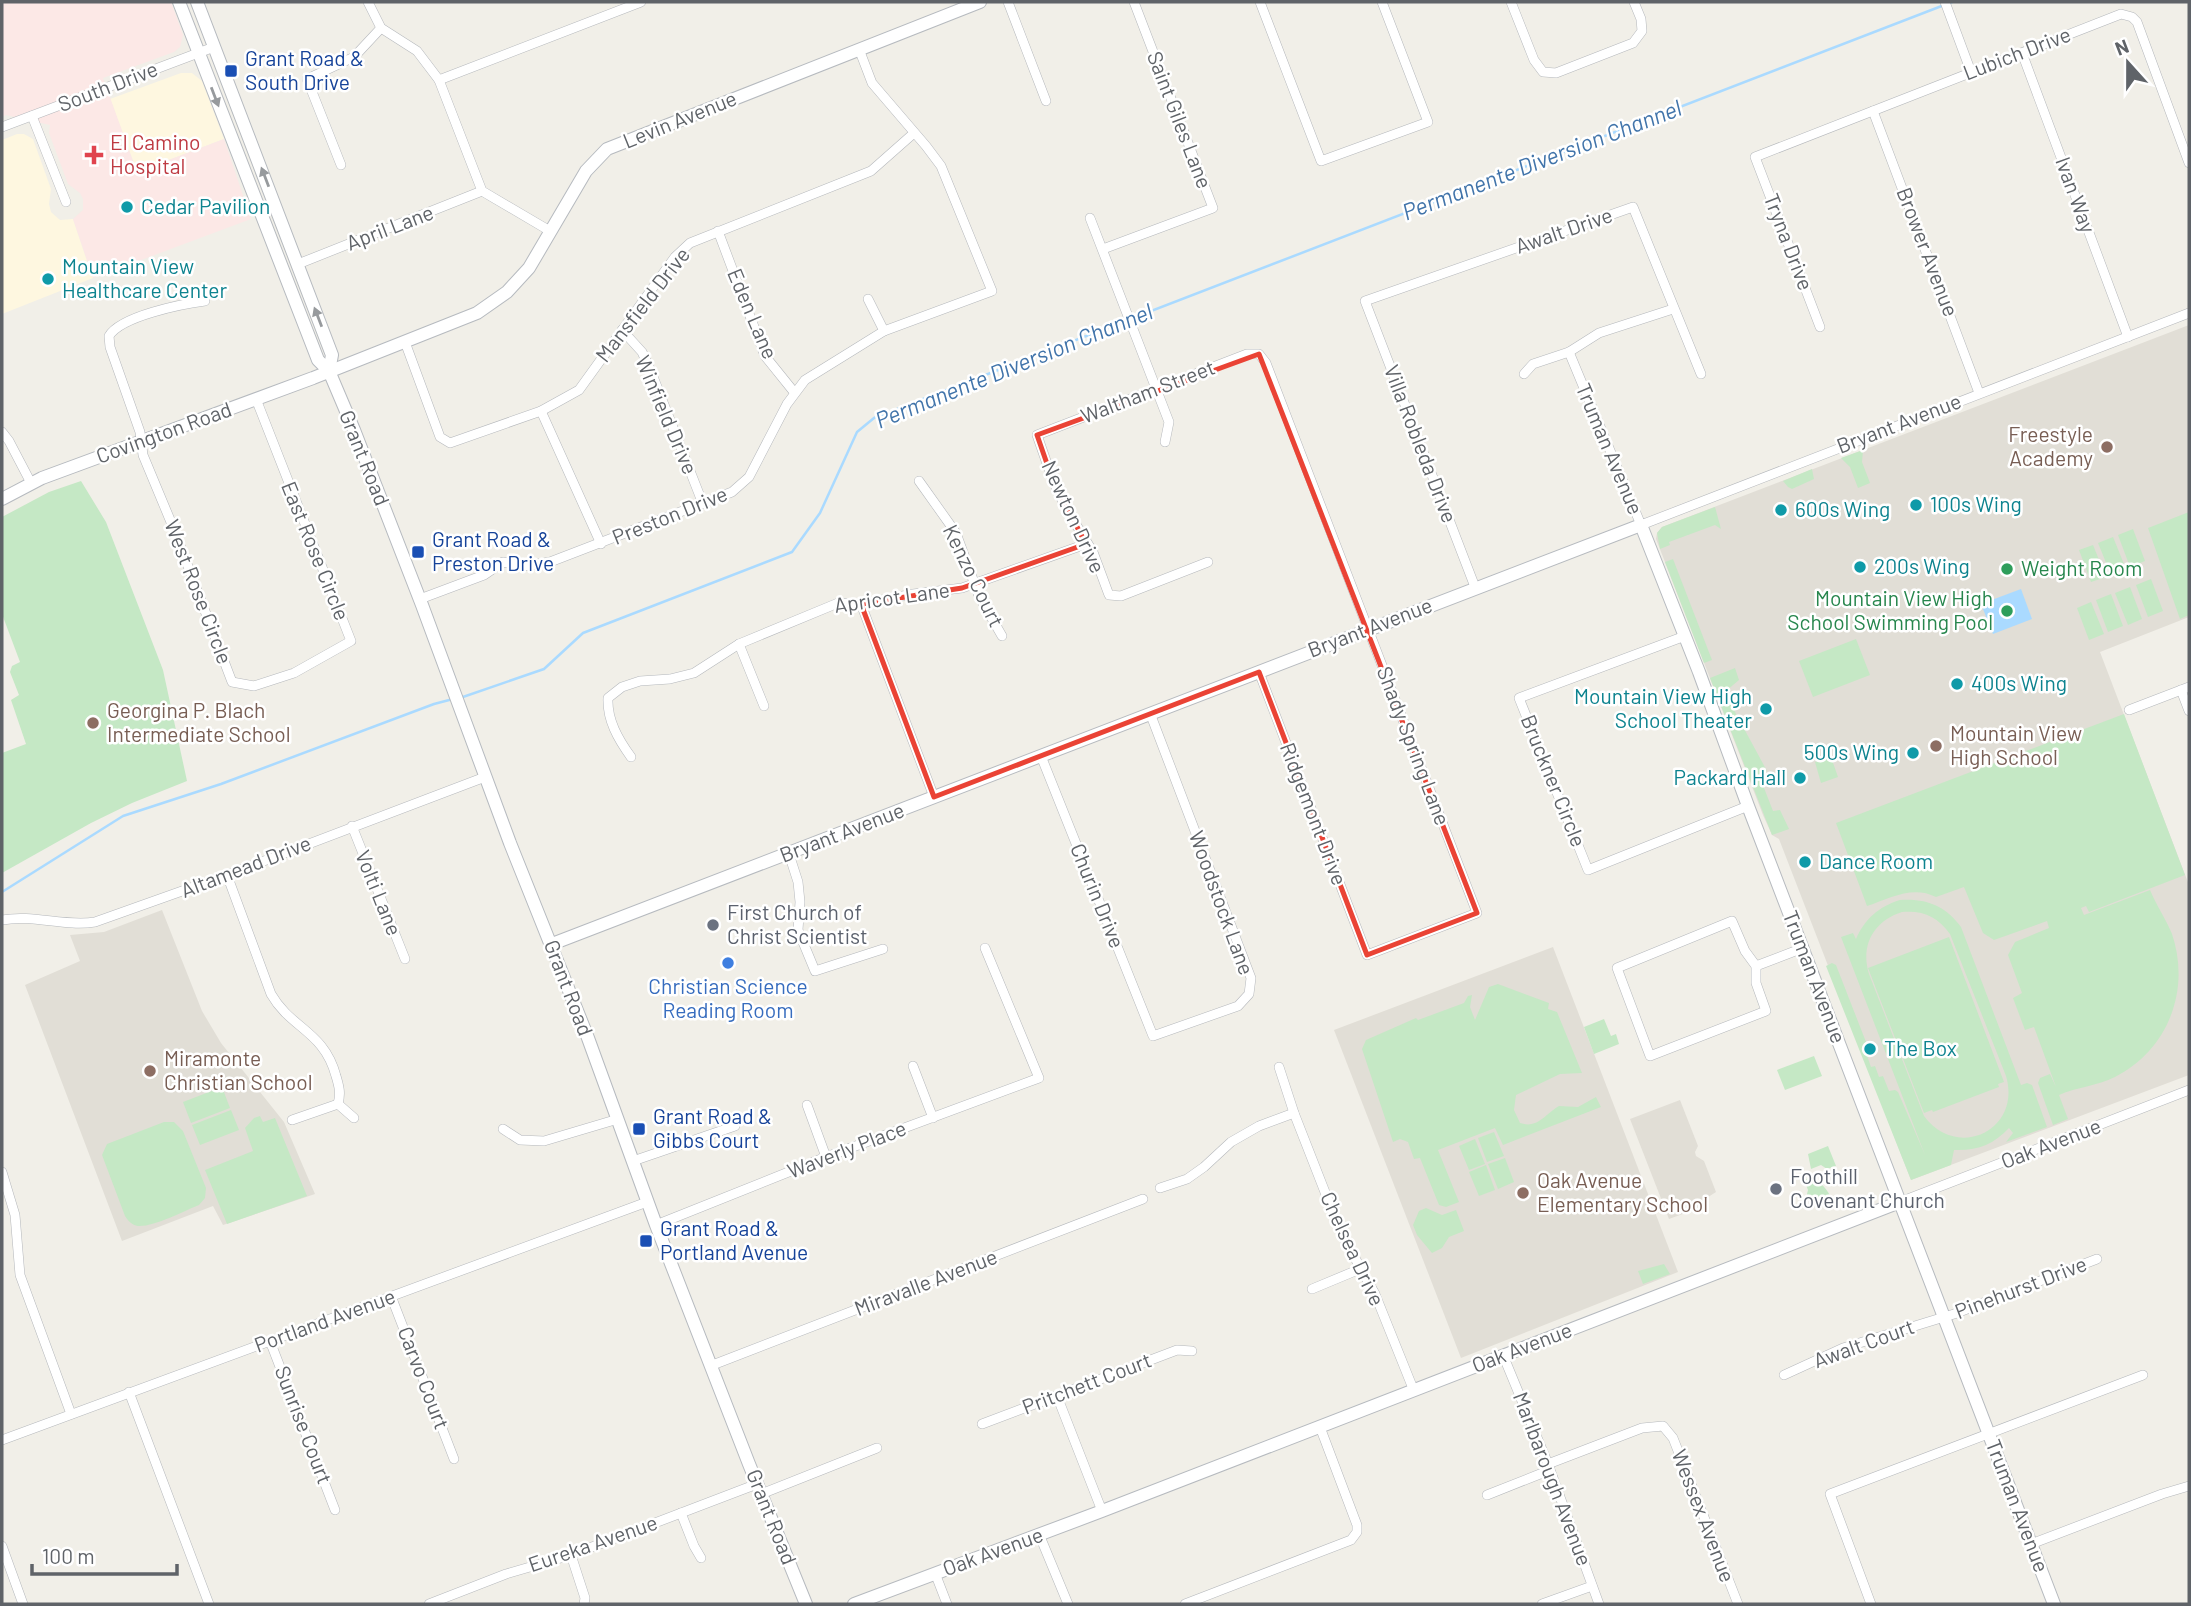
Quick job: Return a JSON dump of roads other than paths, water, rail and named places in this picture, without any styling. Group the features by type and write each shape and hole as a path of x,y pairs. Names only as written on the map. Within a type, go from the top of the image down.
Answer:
{"street":[{"name":"Grant Road","path":"179,2 318,360 329,371 420,599 510,843 552,944 618,1119 647,1202 806,1604"},
{"name":"Grant Road","path":"197,2 332,355 329,371"},
{"path":"368,2 381,28 417,51 439,80 482,191 550,231"},
{"path":"439,80 622,5 641,2"},
{"name":"Levin Avenue","path":"329,371 477,313 507,292 529,268 586,170 607,149 980,2"},
{"path":"1008,2 1046,101"},
{"name":"Saint Giles Lane","path":"1103,248 1213,208 1134,2"},
{"path":"1261,2 1321,161 1428,122 1382,2"},
{"path":"1511,2 1534,60 1543,72 1556,73 1633,43 1642,31 1641,19 1634,2"},
{"path":"1945,2 1971,72"},
{"name":"Lubich Drive","path":"1755,157 2121,14 2132,17 2138,25 2189,163"},
{"path":"341,165 307,79 354,57 381,28"},
{"name":"South Drive","path":"2,127 214,47"},
{"name":"Preston Drive","path":"420,599 484,575 503,562 524,566 550,562 732,492 748,477 794,392 805,380 884,331 992,291 941,166 873,83 859,50"},
{"name":"Ivan Way","path":"2022,52 2128,337"},
{"name":"Brower Avenue","path":"1873,111 1979,393"},
{"path":"32,116 66,202"},
{"name":"Mansfield Drive","path":"405,342 440,437 450,443 541,411 579,390 675,257 690,243 871,171 914,133"},
{"name":"Tryna Drive","path":"1755,157 1820,327"},
{"name":"April Lane","path":"298,264 482,191"},
{"name":"Awalt Drive","path":"1365,301 1633,207 1701,374"},
{"path":"1090,218 1169,422 1165,442"},
{"name":"Eden Lane","path":"718,232 765,356 794,392"},
{"path":"868,299 884,331"},
{"path":"141,442 141,432 113,357 109,336 121,325 176,304 205,301"},
{"name":"Villa Robleda Drive","path":"1365,301 1475,587"},
{"path":"1524,374 1533,365 1569,352 1599,333 1673,309"},
{"name":"Bryant Avenue","path":"552,944 2189,313"},
{"name":"Winfield Drive","path":"622,330 642,352 650,369 703,504"},
{"name":"Truman Avenue","path":"1569,352 1685,636 2054,1604"},
{"name":"Waltham Street","path":"1037,435 1247,354 1259,354"},
{"name":"Shady Spring Lane","path":"1259,354 1266,363 1477,913 1367,955"},
{"name":"Covington Road","path":"2,499 31,483 329,371"},
{"name":"East Rose Circle","path":"256,399 351,641 294,673"},
{"path":"541,411 601,544"},
{"path":"2,432 31,483"},
{"name":"Newton Drive","path":"1037,435 1053,481 1086,544 1093,552 1109,595 1128,594 1208,562"},
{"name":"West Rose Circle","path":"141,442 143,455 232,682 254,686 294,673"},
{"name":"Kenzo Court","path":"919,481 956,533 975,585 1002,636"},
{"name":"Apricot Lane","path":"631,757 620,742 607,712 608,698 622,687 640,681 694,673 739,644 838,603 861,604 975,585 1086,544"},
{"path":"861,604 934,797"},
{"name":"Bruckner Circle","path":"1685,636 1519,698 1588,870 1748,806"},
{"path":"739,644 764,706"},
{"name":"Ridgemont Drive","path":"1259,672 1367,955"},
{"path":"2129,710 2185,689 2189,710"},
{"name":"Woodstock Lane","path":"1150,713 1251,978 1249,994 1238,1006 1153,1036"},
{"name":"Churin Drive","path":"1041,756 1153,1036"},
{"name":"Altamead Drive","path":"2,920 15,917 83,924 95,922 485,777"},
{"name":"Volti Lane","path":"352,826 405,959"},
{"path":"789,854 798,882 798,930 816,971 883,949"},
{"path":"227,875 271,994 280,1007 324,1048 335,1071 340,1091 338,1104"},
{"path":"1732,921 1745,951 1756,966 1756,983 1766,1011 1650,1056 1616,968 1732,921"},
{"name":"Waverly Place","path":"656,1225 826,1157 1039,1078 985,948"},
{"path":"1756,966 1803,948"},
{"path":"913,1066 933,1118"},
{"name":"Chelsea Drive","path":"1279,1067 1341,1233 1375,1294 1414,1391"},
{"name":"Oak Avenue","path":"854,1604 1414,1391 2189,1090"},
{"path":"338,1104 354,1118"},
{"path":"292,1120 338,1104"},
{"path":"807,1105 826,1157"},
{"path":"1160,1188 1187,1179 1231,1142 1259,1126 1294,1113"},
{"path":"503,1129 520,1140 544,1141 618,1119"},
{"path":"633,1161 735,1126"},
{"path":"2,1172 15,1215 20,1275 71,1414"},
{"name":"Miravalle Avenue","path":"710,1366 1143,1199"},
{"name":"Portland Avenue","path":"2,1440 647,1202"},
{"name":"Pinehurst Drive","path":"1944,1317 2097,1259"},
{"path":"1312,1289 1360,1269"},
{"name":"Carvo Court","path":"391,1296 454,1459"},
{"name":"Awalt Court","path":"1784,1375 1843,1348 1944,1317"},
{"name":"Sunrise Court","path":"270,1341 335,1510"},
{"name":"Pritchett Court","path":"982,1424 1177,1350 1192,1351"},
{"name":"Marlbarough Avenue","path":"1503,1355 1549,1467 1599,1604"},
{"path":"1871,1604 1830,1494 2143,1375"},
{"path":"129,1392 209,1604"},
{"path":"1057,1396 1101,1511"},
{"name":"Wessex Avenue","path":"1549,1467 1642,1427 1663,1426 1672,1438 1738,1604"},
{"path":"1185,1604 1351,1540 1357,1532 1357,1525 1320,1427"},
{"name":"Eureka Avenue","path":"429,1604 452,1600 506,1574 571,1555 681,1513 877,1448"},
{"path":"1487,1495 1549,1467"},
{"path":"2031,1544 2188,1488"},
{"path":"681,1513 701,1558"},
{"path":"1039,1534 1068,1604"},
{"path":"2,1546 23,1604"},
{"path":"571,1555 585,1598 584,1604"},
{"path":"935,1573 947,1604"},
{"path":"1542,1604 1591,1586"}],"water":[{"name":"Mountain View High School Swimming Pool","path":"2021,589 2032,619 1993,634 1981,604"}],"waterway":[{"name":"Permanente Diversion Channel","path":"460,698 544,669 583,633 792,552 820,513 857,432 874,418 1952,2"},
{"name":"Permanente Diversion Channel","path":"2,892 123,816 221,784 453,699"}],"place":[{"name":"Grant Road & South Drive","path":"231,71"},
{"name":"El Camino Hospital","path":"94,155"},
{"name":"Cedar Pavilion","path":"127,207"},
{"name":"Mountain View Healthcare Center","path":"48,279"},
{"name":"Freestyle Academy","path":"2107,447"},
{"name":"100s Wing","path":"1916,505"},
{"name":"600s Wing","path":"1781,510"},
{"name":"Grant Road & Preston Drive","path":"418,552"},
{"name":"200s Wing","path":"1860,567"},
{"name":"Weight Room","path":"2007,569"},
{"name":"Mountain View High School Swimming Pool","path":"2007,611"},
{"name":"400s Wing","path":"1957,684"},
{"name":"Mountain View High School Theater","path":"1766,709"},
{"name":"Georgina P. Blach Intermediate School","path":"93,723"},
{"name":"Mountain View High School","path":"1936,746"},
{"name":"500s Wing","path":"1913,753"},
{"name":"Packard Hall","path":"1800,778"},
{"name":"Dance Room","path":"1805,862"},
{"name":"First Church of Christ Scientist","path":"713,925"},
{"name":"Christian Science Reading Room","path":"728,963"},
{"name":"The Box","path":"1870,1049"},
{"name":"Miramonte Christian School","path":"150,1071"},
{"name":"Grant Road & Gibbs Court","path":"639,1129"},
{"name":"Foothill Covenant Church","path":"1776,1189"},
{"name":"Oak Avenue Elementary School","path":"1523,1193"},
{"name":"Grant Road & Portland Avenue","path":"646,1241"}]}
